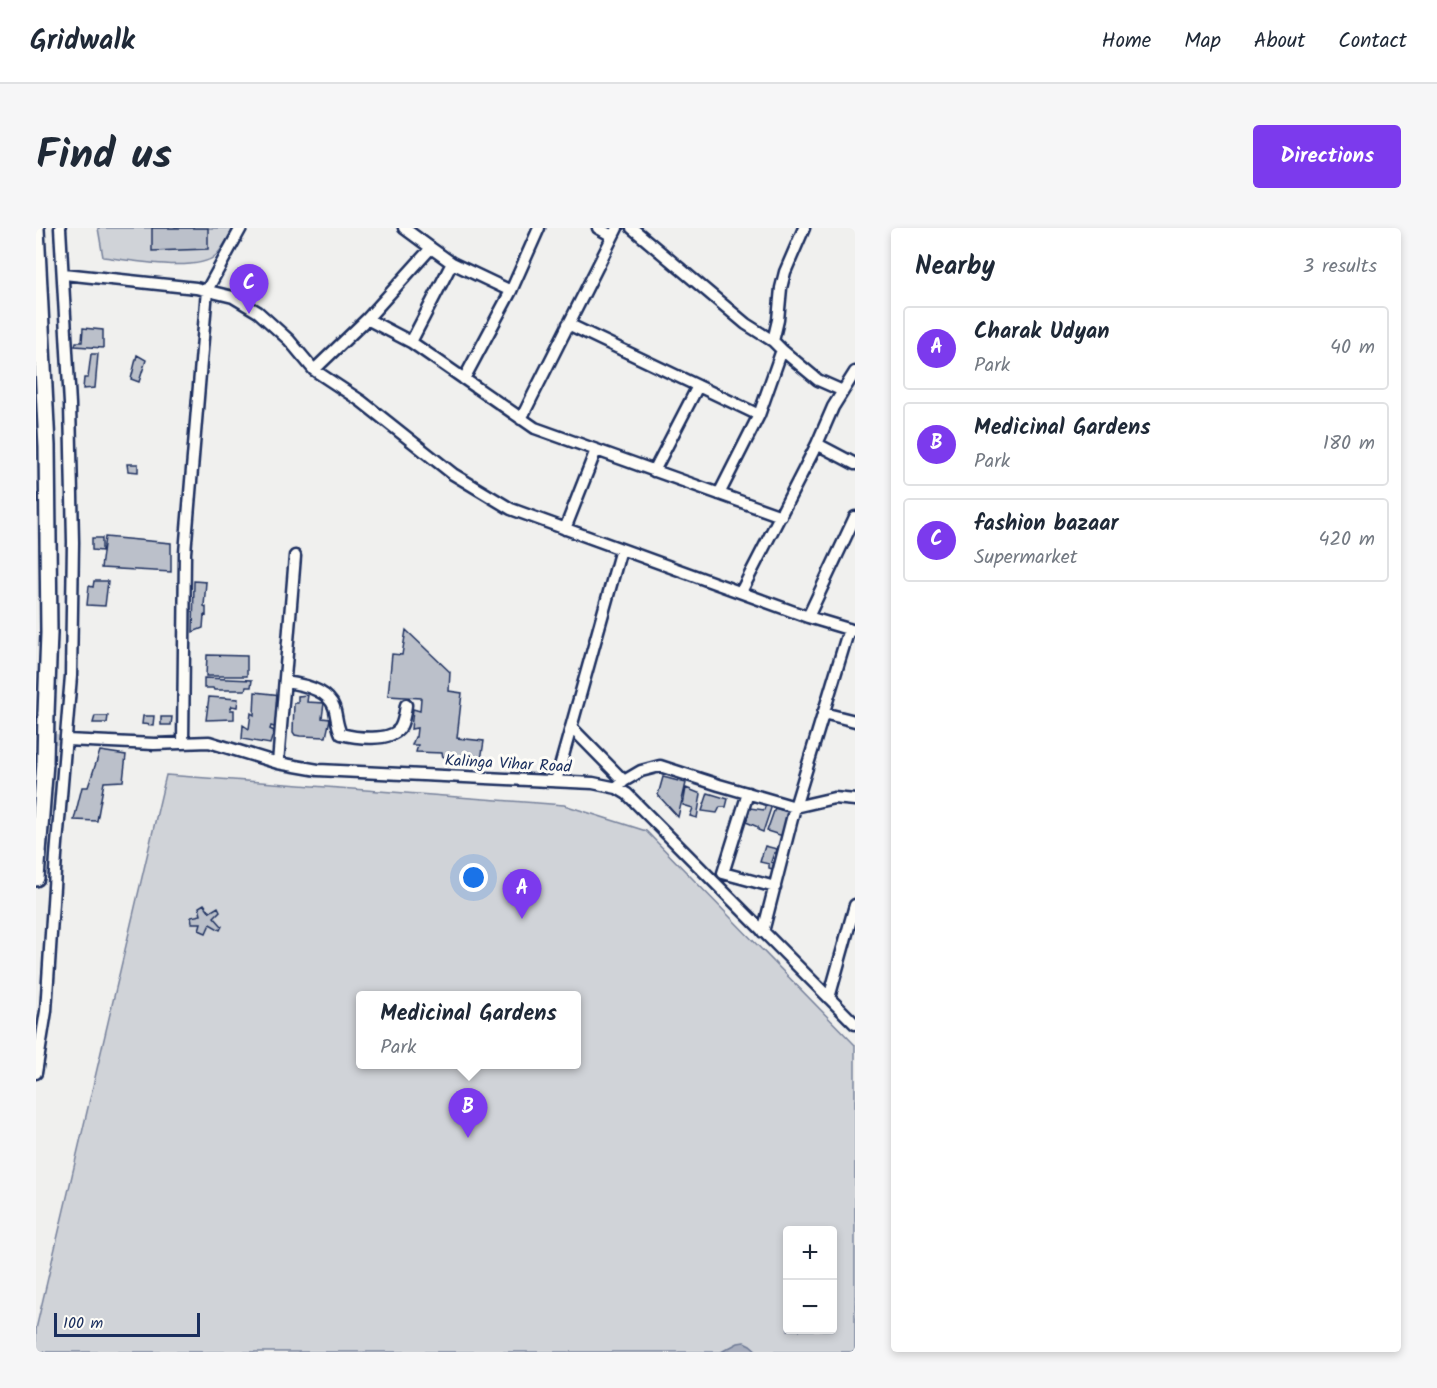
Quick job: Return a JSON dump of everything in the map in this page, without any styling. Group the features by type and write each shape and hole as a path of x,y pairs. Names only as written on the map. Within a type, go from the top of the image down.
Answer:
{"highway":[{"path":"36,229 47,446 49,633 45,763 36,878"}],"street":[{"path":"36,1072 46,1011 70,676 73,542 70,404 60,228"},
{"path":"183,743 185,553 207,290 241,228"},
{"path":"404,228 452,263 511,291"},
{"path":"464,379 511,291 539,228"},
{"path":"521,419 615,232 598,228"},
{"path":"632,228 746,324 773,340 818,380 843,391"},
{"path":"773,340 785,272 804,228"},
{"path":"314,370 367,319 431,248"},
{"path":"411,342 452,263"},
{"path":"64,274 196,288 233,297 258,312 289,340 314,370 361,401 453,474 511,509 808,617 852,630 823,713 795,807 763,932"},
{"path":"367,319 411,342 535,428 781,516"},
{"path":"568,324 759,415"},
{"path":"719,494 759,415 782,350"},
{"path":"741,592 817,444 833,407 854,377"},
{"path":"654,471 698,386"},
{"path":"817,444 855,464"},
{"path":"565,528 596,450"},
{"path":"808,617 855,517"},
{"path":"556,781 621,549"},
{"path":"278,763 296,556"},
{"path":"285,682 298,684 326,695 335,710 336,724 341,734 350,737 386,737 395,734 401,726 406,705"},
{"path":"823,713 855,721"},
{"path":"571,727 621,784 641,771 660,766 795,807 834,798 855,800"},
{"name":"Kalinga Vihar Road","path":"66,740 154,744 209,742 278,763 318,770 621,784 627,794 855,1024"},
{"path":"747,793 723,873 775,887"},
{"path":"829,998 855,905"},
{"path":"843,950 855,953"}],"shaded area":[{"path":"98,228 233,228 223,247 215,256 206,261 178,265 103,257"},
{"path":"166,775 564,805 646,831 855,1045 855,1352 36,1352 36,1329"}],"water":[{"path":"744,1342 758,1352 721,1352 738,1343"}],"building":[{"path":"152,228 208,228 208,249 152,251"},
{"path":"83,328 103,330 103,348 75,346 76,342 82,342"},
{"path":"91,354 98,354 95,388 83,389 84,378 88,378"},
{"path":"137,355 146,360 139,382 131,379"},
{"path":"127,464 138,464 138,472 128,471"},
{"path":"105,537 171,543 171,572 101,568"},
{"path":"92,538 102,538 102,551 92,550"},
{"path":"94,581 108,581 105,606 87,605 89,586 93,587"},
{"path":"194,581 206,582 204,606 206,616 204,615 203,628 193,632"},
{"path":"406,630 450,672 449,691 462,693 457,738 484,741 481,760 443,757 442,753 416,752 418,745 412,745 417,728 411,729 413,709 420,711 421,698 388,696 392,654 402,655"},
{"path":"207,655 247,656 247,676 206,676"},
{"path":"204,678 252,680 251,687 246,687 245,690 214,690 204,688"},
{"path":"255,692 281,695 277,728 271,726 270,729 274,731 270,744 242,739 243,725 249,729 251,713 254,715"},
{"path":"308,695 307,702 324,703 322,718 330,719 326,737 300,736 293,732 294,703 298,703 298,696"},
{"path":"209,697 238,699 237,707 232,706 230,710 234,710 234,719 206,720"},
{"path":"95,716 108,716 107,723 93,723"},
{"path":"143,716 154,716 153,725 142,724"},
{"path":"161,717 172,717 171,725 161,725"},
{"path":"100,751 126,755 123,781 104,782 97,821 74,820 82,787 88,787"},
{"path":"663,777 686,783 678,817 658,795"},
{"path":"686,788 701,794 697,818 690,816 693,808 683,805"},
{"path":"708,793 728,799 726,807 720,807 717,813 702,811"},
{"path":"766,804 772,805 763,832 746,822 750,808 764,810"},
{"path":"775,808 792,813 785,841 781,841 783,836 767,831"},
{"path":"765,846 777,849 771,862 774,863 772,869 769,868 769,864 760,862"},
{"path":"204,904 210,912 218,907 220,911 214,917 222,926 220,930 210,924 206,933 199,930 201,923 192,923 191,917 201,915 199,907"}],"tunnel":[{"path":"36,737 66,740"}],"place":[{"name":"fashion bazaar","path":"249,314"},
{"name":"Charak Udyan","path":"522,919"},
{"name":"Medicinal Gardens","path":"468,1138"}]}
